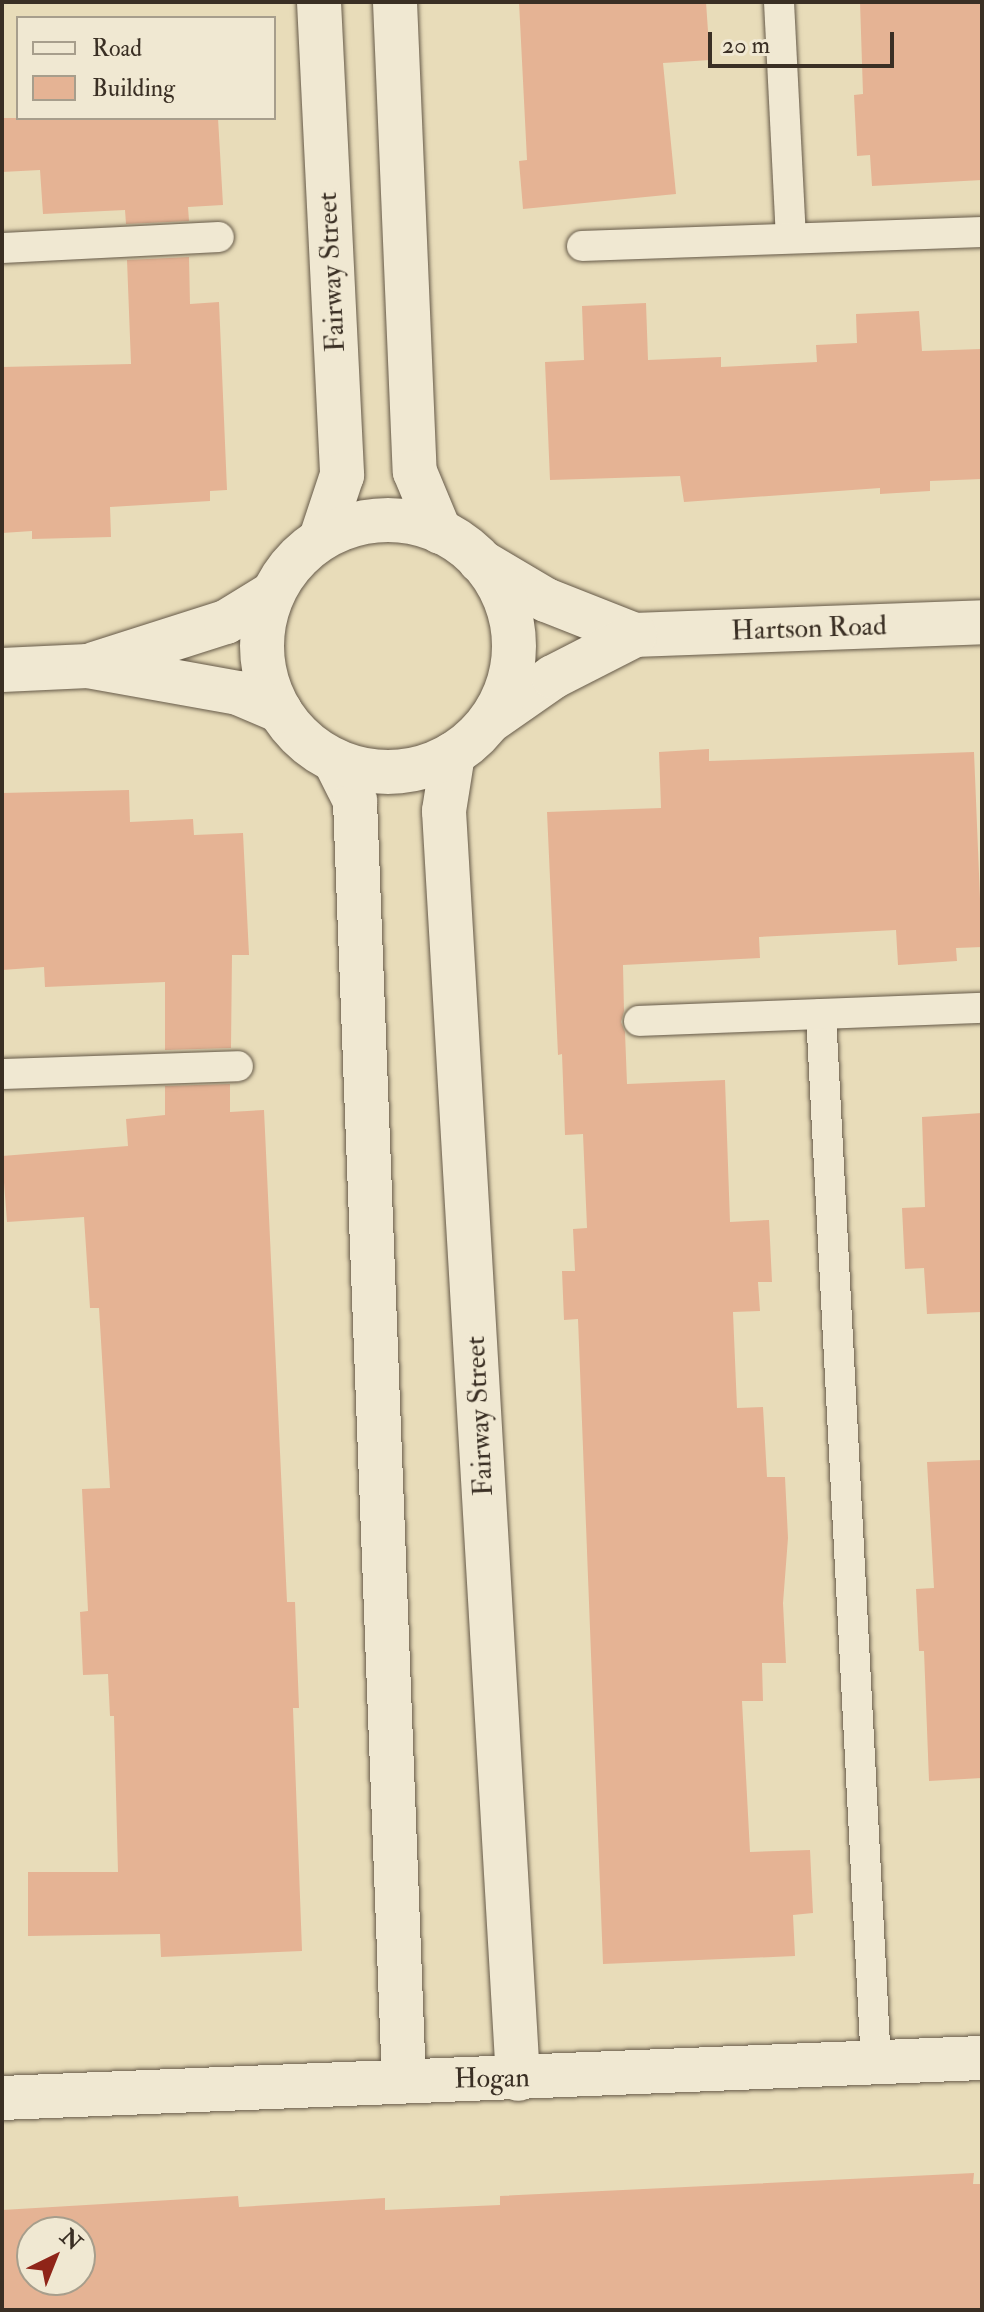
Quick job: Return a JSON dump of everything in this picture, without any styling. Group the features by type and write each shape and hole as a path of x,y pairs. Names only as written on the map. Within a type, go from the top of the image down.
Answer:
{"street":[{"name":"Fairway Street","path":"319,2 342,475 321,538"},
{"path":"395,2 415,472 440,532"},
{"path":"368,521 417,524 440,532 480,561 506,603 514,652 502,700 490,721 453,754 408,771 382,773 335,761 295,732 280,711 263,666 264,616 273,593 286,571 321,538 368,521"},
{"name":"Hartson Road","path":"480,561 546,600 635,635 982,622"},
{"path":"88,666 226,622 273,593"},
{"name":"Hartson Road","path":"490,721 553,677 635,635"},
{"path":"2,670 88,666 238,693 280,711"},
{"name":"Fairway Street","path":"453,754 444,811 518,2079"},
{"path":"335,761 355,801 404,2080"},
{"name":"Hogan","path":"2,2098 982,2058"}],"lane":[{"path":"779,2 791,237"},
{"path":"582,246 982,232"},
{"path":"2,248 219,237"},
{"path":"639,1021 982,1008"},
{"path":"821,1014 876,2062"},
{"path":"2,1074 238,1066"}],"building":[{"path":"519,2 706,2 710,60 663,63 676,194 523,209 519,161 527,160"},
{"path":"860,2 982,2 982,180 872,186 870,155 857,156 854,95 863,94"},
{"path":"2,118 218,120 223,205 188,207 189,221 126,224 125,210 43,214 40,170 2,172"},
{"path":"189,257 190,304 219,302 227,490 210,491 210,501 110,507 111,537 32,539 32,531 2,533 2,367 131,364 127,260"},
{"path":"646,303 648,360 721,357 721,367 817,362 816,345 857,343 856,314 919,311 922,351 982,349 982,479 930,481 930,491 880,494 880,488 684,502 680,476 550,480 545,362 584,360 582,306"},
{"path":"709,749 709,761 974,752 982,947 956,948 957,961 898,965 896,930 759,937 760,958 623,965 624,1011 621,1022 625,1032 627,1084 725,1080 730,1222 769,1220 772,1282 758,1282 760,1311 733,1312 737,1408 763,1407 767,1477 785,1477 788,1538 783,1603 786,1663 762,1663 763,1701 742,1701 750,1852 810,1850 813,1913 793,1915 795,1956 603,1964 578,1319 564,1320 562,1271 575,1271 573,1229 587,1228 583,1134 565,1135 562,1054 558,1055 547,812 661,808 659,752"},
{"path":"129,790 130,822 193,819 194,835 243,833 249,955 232,955 231,1048 165,1050 165,982 45,987 44,967 2,970 2,793"},
{"path":"230,1084 230,1112 264,1110 287,1602 295,1602 299,1708 293,1708 302,1951 161,1957 160,1934 28,1936 28,1872 118,1872 114,1716 110,1716 108,1674 83,1675 80,1612 88,1611 82,1489 110,1488 99,1308 90,1308 84,1217 7,1222 2,1156 128,1146 126,1119 165,1115 165,1086"},
{"path":"982,1113 982,1312 927,1314 924,1268 905,1269 902,1208 925,1207 922,1117"},
{"path":"982,1460 982,1778 929,1781 924,1651 919,1651 916,1589 934,1588 927,1462"},
{"path":"974,2173 973,2184 982,2184 982,2310 2,2310 2,2210 238,2196 239,2207 385,2198 385,2210 500,2205 500,2196"}]}
